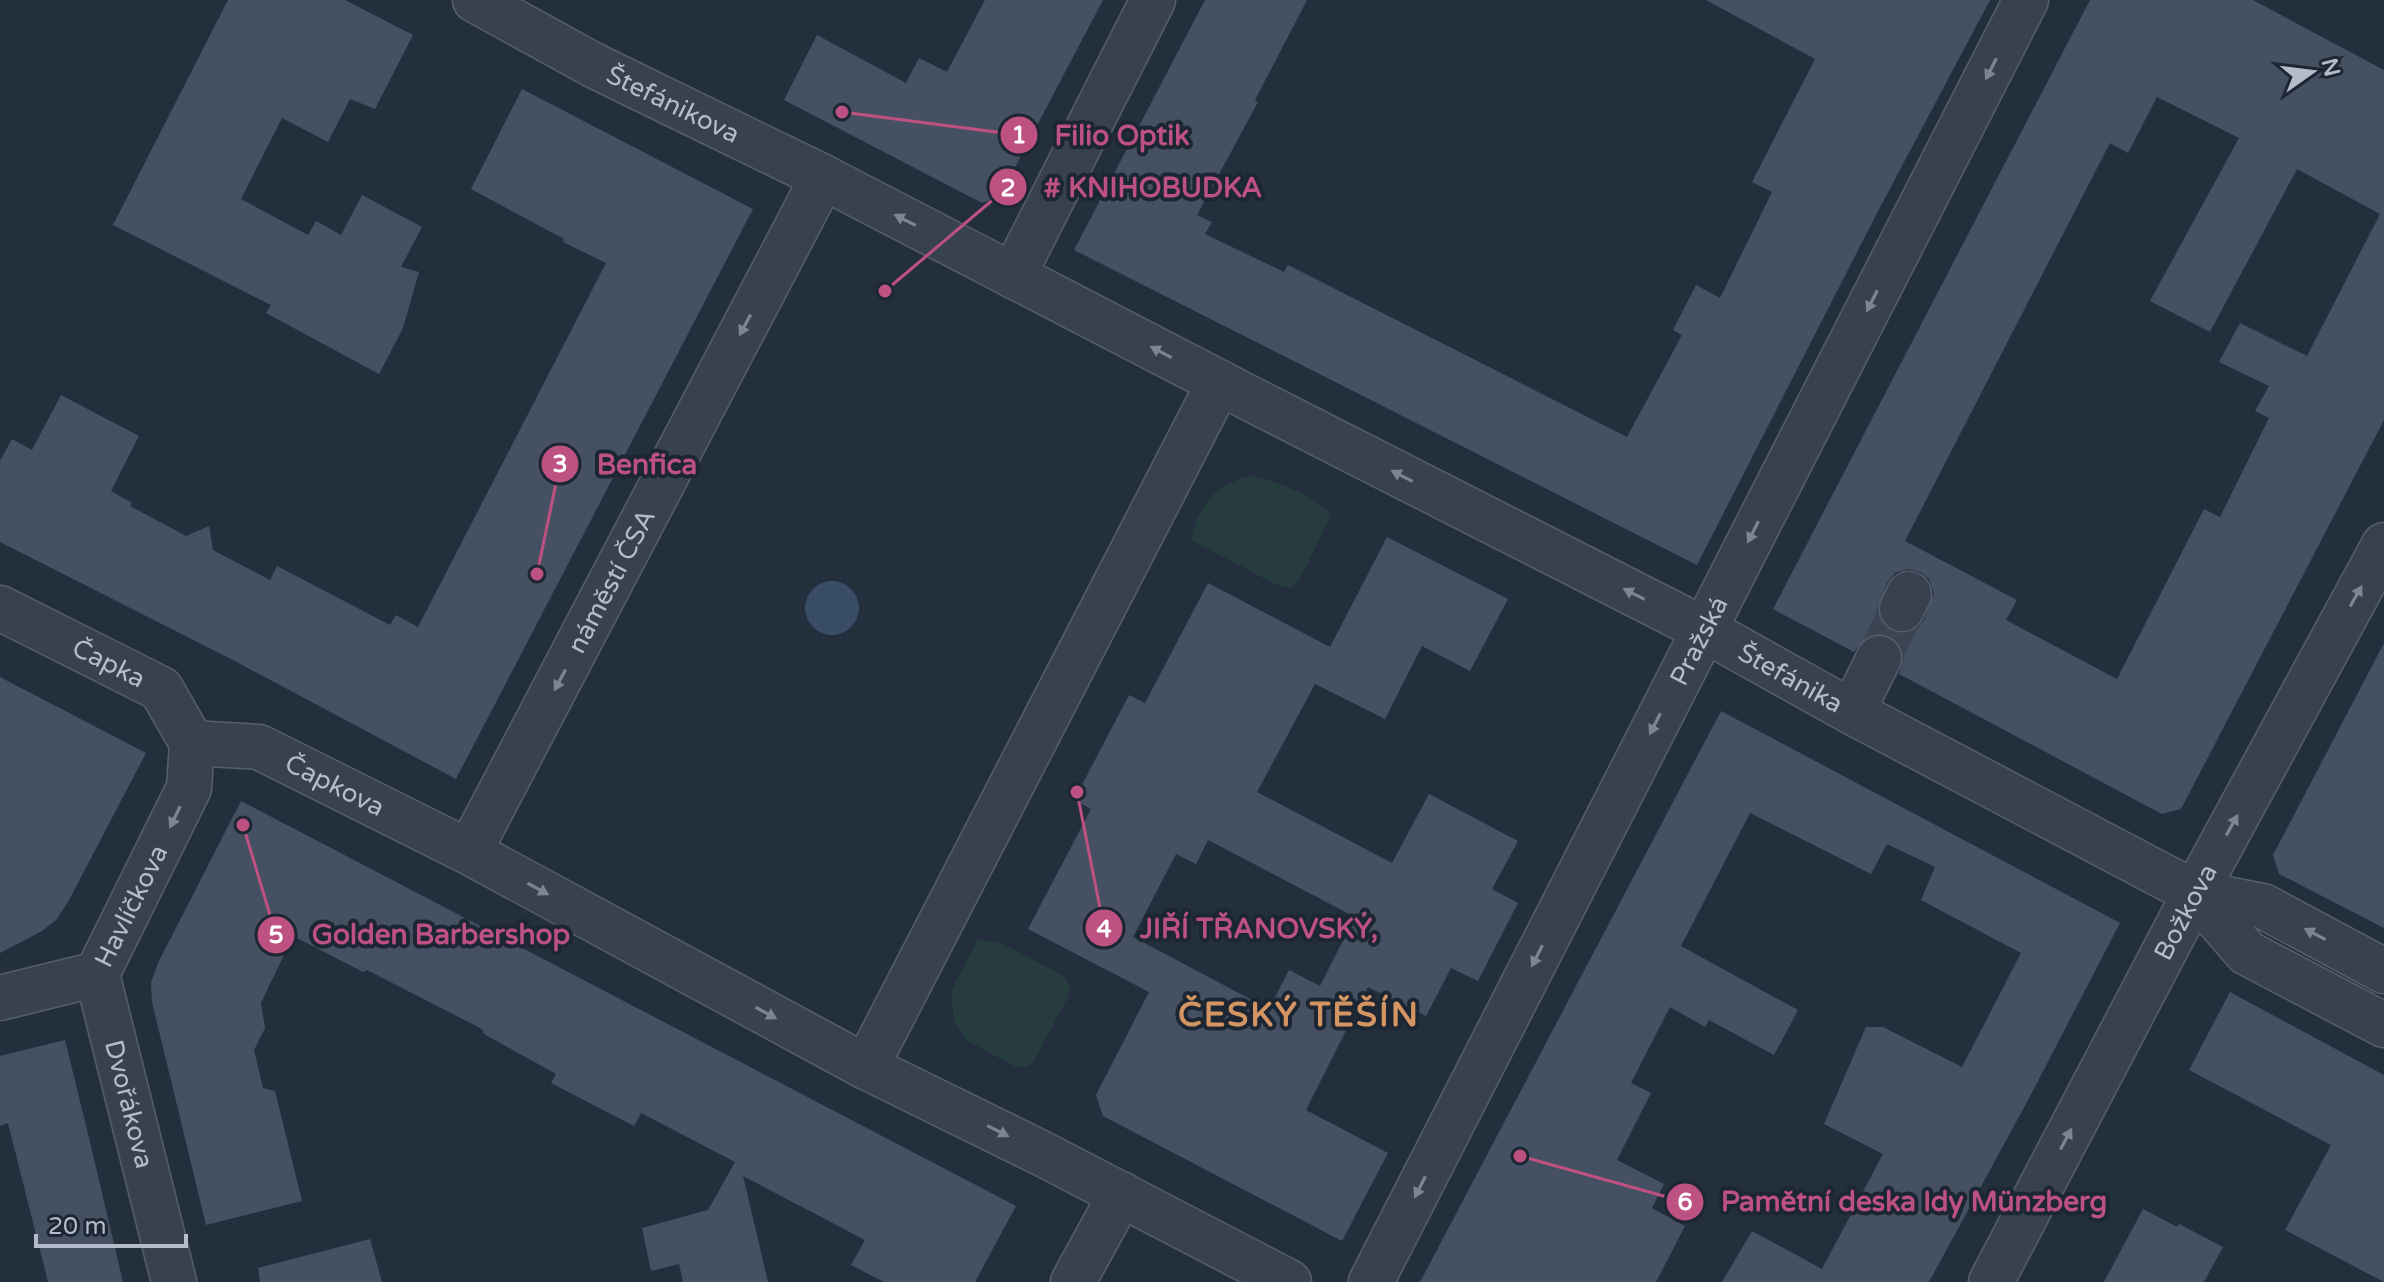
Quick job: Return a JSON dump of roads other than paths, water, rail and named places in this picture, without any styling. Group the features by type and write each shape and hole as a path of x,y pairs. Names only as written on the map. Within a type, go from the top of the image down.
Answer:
{"street":[{"name":"Štefánikova","path":"475,0 593,65 823,177"},
{"path":"1013,276 1153,0"},
{"name":"Pražská","path":"1371,1282 2026,0"},
{"path":"823,177 1237,392 866,1067"},
{"name":"náměstí ČSA","path":"469,852 823,177"},
{"name":"Štefánika","path":"1237,392 1703,629 1852,712 2195,893 2263,906 2384,971"},
{"name":"Božkova","path":"1991,1282 2195,893 2384,545"},
{"name":"Čapka","path":"0,608 161,689 192,743"},
{"path":"1852,712 1879,658"},
{"name":"Čapkova","path":"192,743 259,747 469,852"},
{"name":"Havlíčkova","path":"0,998 97,974 189,788 192,743"},
{"path":"469,852 866,1067 1041,1153 1289,1282"},
{"name":"Štefánika","path":"2195,893 2247,953 2384,1025"},
{"name":"Dvořákova","path":"97,974 174,1282"},
{"path":"1073,1282 1121,1194"}],"water":[{"path":"832,581 851,589 859,608 851,627 832,635 813,627 805,608 813,589"}],"tunnel":[{"path":"1879,658 1902,609"}],"place":[{"name":"Filio Optik","path":"842,112"},
{"name":"# KNIHOBUDKA","path":"885,291"},
{"name":"Benfica","path":"537,574"},
{"name":"JIŘÍ TŘANOVSKÝ,","path":"1077,792"},
{"name":"Golden Barbershop","path":"243,825"},
{"name":"Pamětní deska Idy Münzberg","path":"1520,1156"}],"district":[{"name":"ČESKÝ TĚŠÍN","path":"1299,1014"}]}
